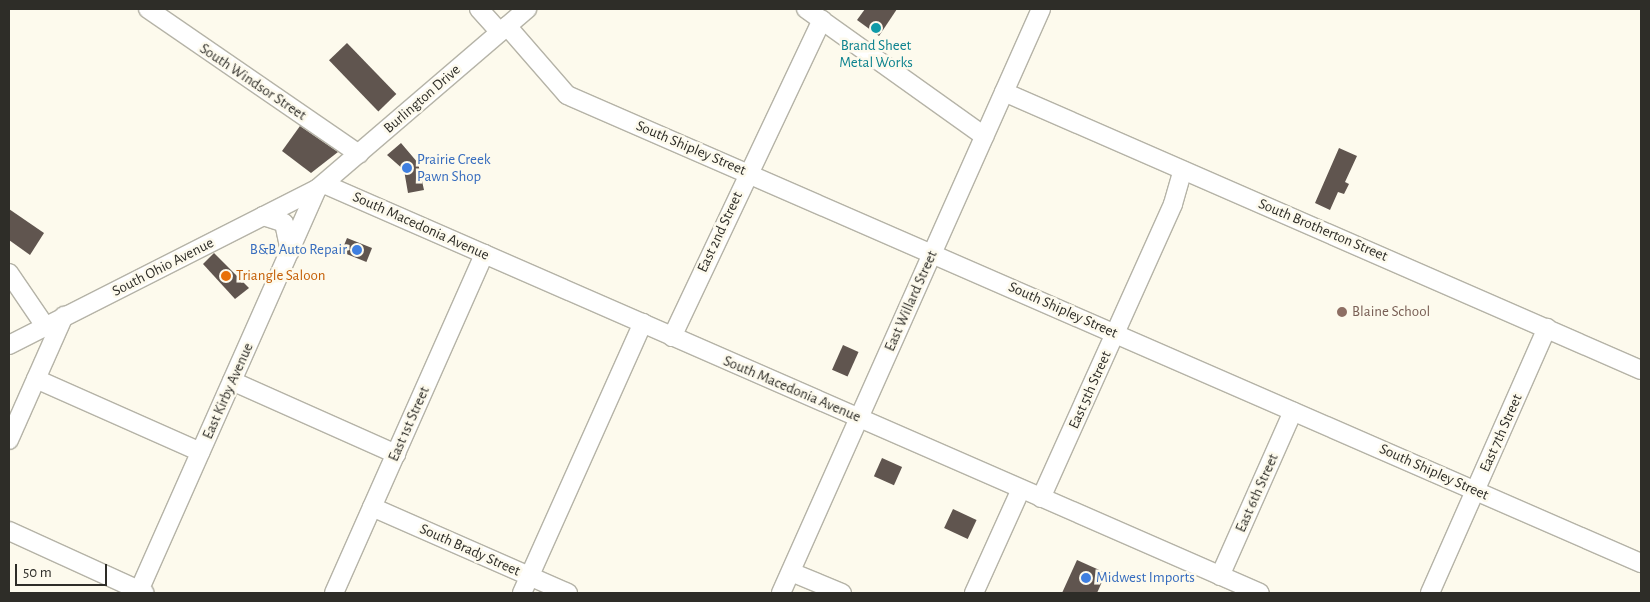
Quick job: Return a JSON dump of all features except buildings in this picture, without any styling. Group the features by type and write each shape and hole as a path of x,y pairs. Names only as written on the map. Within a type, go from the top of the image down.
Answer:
{"street":[{"name":"South Windsor Street","path":"148,9 359,154"},
{"name":"South Shipley Street","path":"479,9 503,29 564,93 1476,490 1641,564"},
{"name":"Burlington Drive","path":"320,186 527,9"},
{"path":"806,9 984,136"},
{"name":"East Willard Street","path":"781,593 1041,9"},
{"name":"East 2nd Street","path":"672,337 748,172 822,20"},
{"name":"South Brotherton Street","path":"1004,92 1641,370"},
{"name":"East 5th Street","path":"1041,498 1173,204 1183,170"},
{"name":"South Ohio Avenue","path":"9,345 320,186"},
{"name":"East Kirby Avenue","path":"141,592 232,381 320,186"},
{"name":"South Macedonia Avenue","path":"320,186 484,254 1260,593"},
{"path":"264,216 284,223 290,251"},
{"name":"East 1st Street","path":"334,593 484,254"},
{"path":"9,273 45,326"},
{"path":"9,440 64,316"},
{"path":"522,593 642,323"},
{"name":"East 7th Street","path":"1430,593 1547,328"},
{"path":"36,378 201,452"},
{"path":"232,381 396,454"},
{"name":"East 6th Street","path":"1220,576 1293,411"},
{"path":"974,593 1021,489"},
{"name":"South Brady Street","path":"372,507 568,593"},
{"path":"9,531 141,592"},
{"path":"791,572 842,593"}],"place":[{"name":"Brand Sheet Metal Works","path":"876,28"},
{"name":"Prairie Creek Pawn Shop","path":"407,168"},
{"name":"B&B Auto Repair","path":"357,250"},
{"name":"Triangle Saloon","path":"226,276"},
{"name":"Blaine School","path":"1342,312"},
{"name":"Midwest Imports","path":"1086,578"}]}
